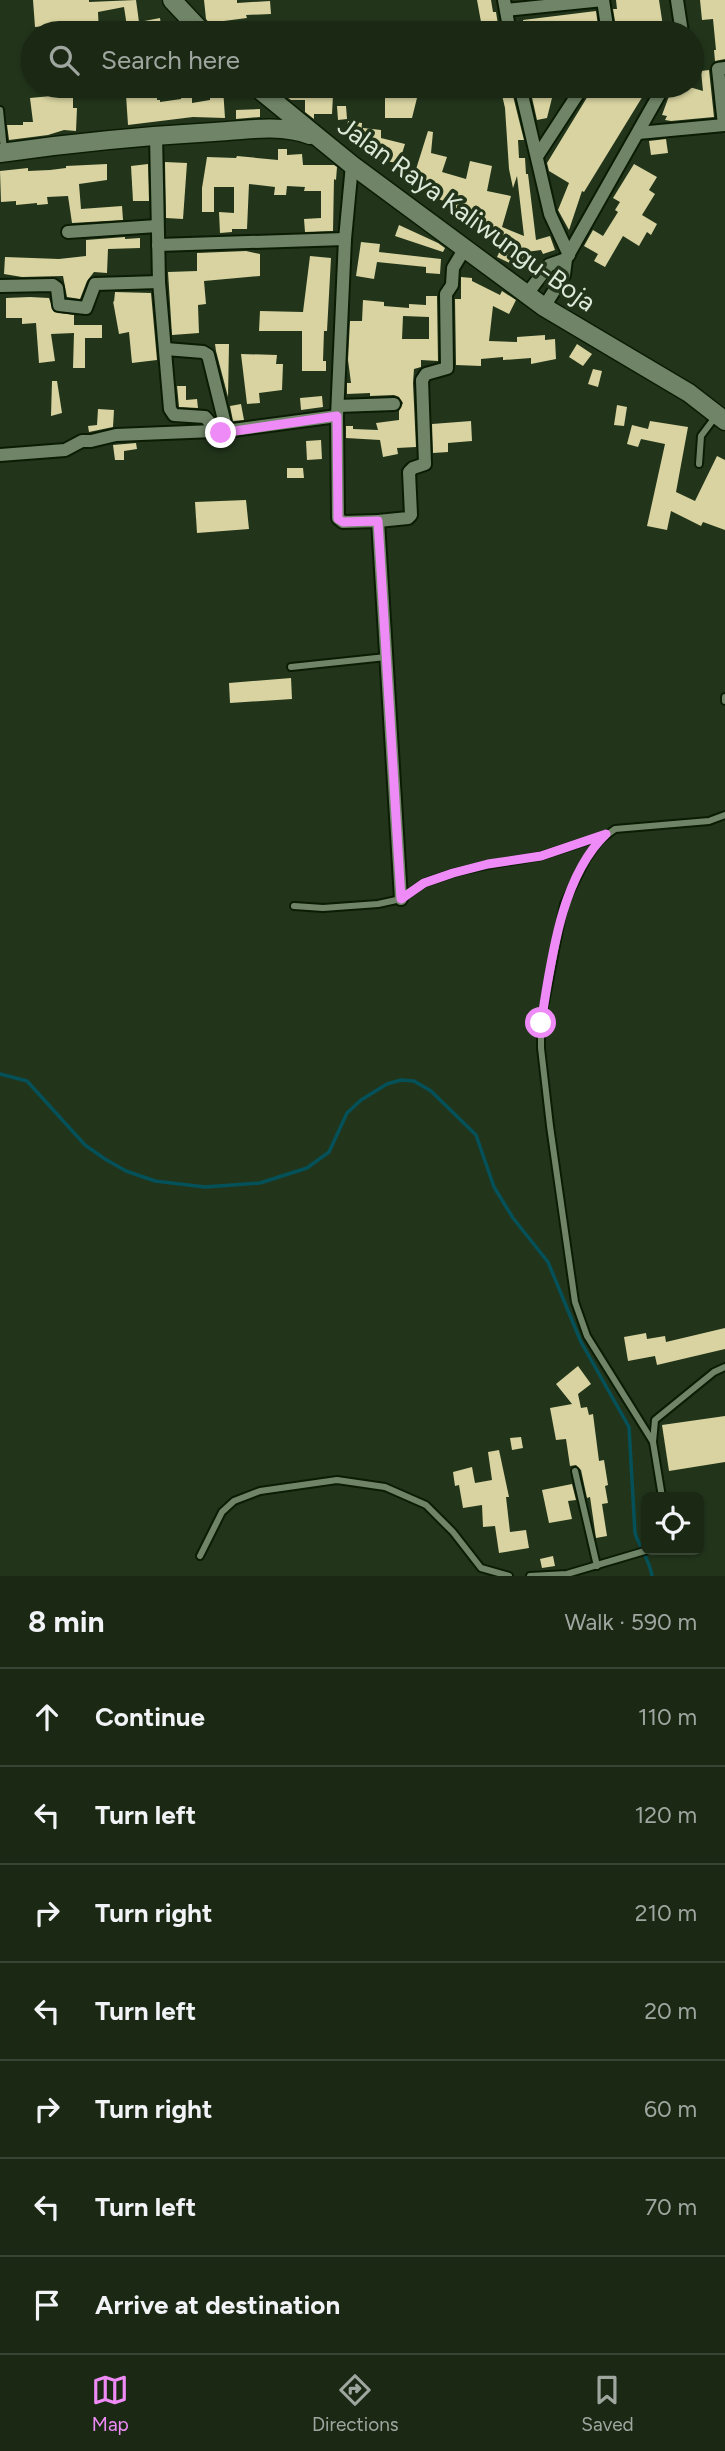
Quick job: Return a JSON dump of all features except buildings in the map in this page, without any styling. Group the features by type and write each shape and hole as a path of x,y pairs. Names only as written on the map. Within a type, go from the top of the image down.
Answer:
{"main road":[{"path":"172,0 192,21"},
{"name":"Jalan Raya Kaliwungu-Boja","path":"269,98 352,165 544,307 689,393 721,418"},
{"path":"2,153 156,135 248,130 293,131 315,136"}],"street":[{"path":"505,5 603,0 606,21"},
{"path":"677,0 680,21"},
{"path":"638,133 724,125 718,69 725,68"},
{"path":"523,98 550,214 567,257"},
{"path":"538,155 575,98"},
{"path":"544,307 564,275 567,257 657,98"},
{"path":"156,135 159,282 171,413 205,417 221,431"},
{"path":"352,165 345,239 337,411 338,519 343,522 408,518 411,515 409,472 425,464 422,380 426,374 447,368 446,294 452,285 453,268 465,248"},
{"path":"68,232 157,226"},
{"path":"158,245 345,239"},
{"path":"527,294 549,265 567,257"},
{"path":"0,286 53,285 57,288 59,304 86,307 95,284 159,282"},
{"path":"166,349 203,352 208,355 221,431"},
{"path":"0,455 65,450 82,441 91,442 116,435 221,431 394,404"},
{"path":"378,521 401,899"}],"lane":[{"path":"0,110 2,153"},
{"path":"699,464 701,436 721,418"},
{"path":"291,667 386,657"},
{"path":"294,906 323,908 379,904 401,899 424,883 453,873 488,864 541,856 615,829 709,821 725,815"},
{"path":"606,834 586,860 565,904 543,1011 541,1048 575,1302 587,1336 653,1442"},
{"path":"661,1492 653,1442 656,1420 714,1372 725,1367"},
{"path":"575,1471 597,1566"},
{"path":"200,1556 222,1512 234,1501 260,1491 337,1480 385,1487 426,1505 453,1532 481,1568 509,1576"},
{"path":"530,1576 567,1574 641,1553"}],"waterway":[{"path":"0,1074 27,1081 85,1145 126,1171 155,1181 205,1187 260,1183 307,1168 329,1152 347,1113 361,1100 387,1084 401,1080 414,1081 431,1091 476,1135 494,1187 513,1218 548,1262 581,1342 629,1427 635,1533 652,1576"}],"route":[{"path":"221,433 337,416 338,519 341,522 378,521 401,899 424,883 453,873 488,864 541,856 606,834 586,860 565,904 541,1023"}]}
